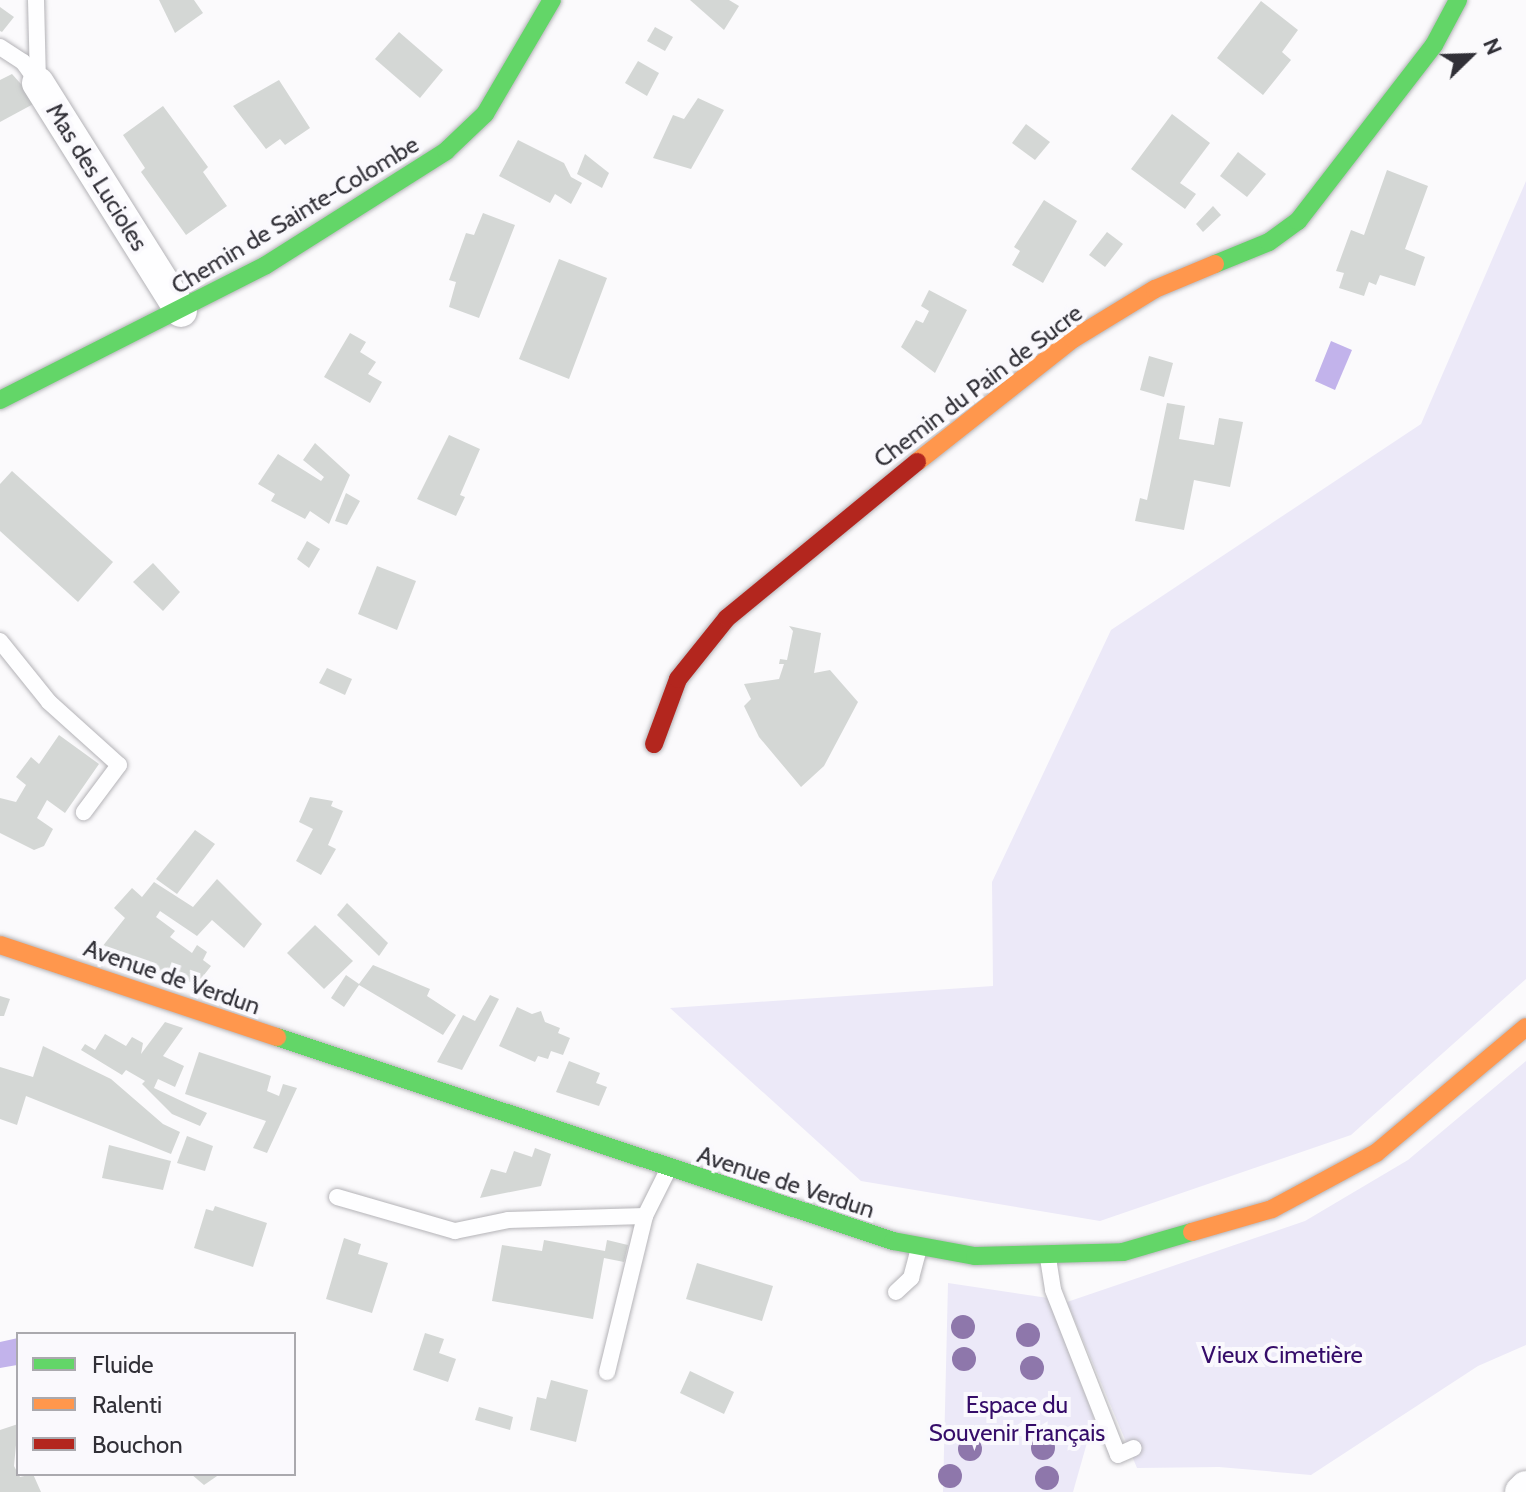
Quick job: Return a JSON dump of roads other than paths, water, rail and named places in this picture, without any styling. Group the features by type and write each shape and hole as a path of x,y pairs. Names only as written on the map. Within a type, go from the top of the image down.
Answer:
{"street":[{"name":"Chemin de Sainte-Colombe","path":"0,400 181,311 446,151 485,114 552,0"},
{"name":"Chemin du Pain de Sucre","path":"654,744 678,679 727,618 861,507 1073,339 1155,289 1269,242 1298,221 1434,45 1458,0"},
{"name":"Mas des Lucioles","path":"38,83 181,311"},
{"name":"Avenue de Verdun","path":"0,945 669,1169 920,1248 975,1256 1048,1258 1123,1252 1183,1237 1319,1188 1423,1117 1526,1027"},
{"path":"1521,1492 1526,1487"}],"lane":[{"name":"Mas des Lucioles","path":"36,0 38,83"},
{"name":"Mas des Lucioles","path":"0,47 23,62 38,83"},
{"path":"0,641 49,702 119,765 84,812"},
{"path":"607,1372 645,1216 669,1169"},
{"path":"337,1197 455,1231 508,1220 645,1216"},
{"path":"896,1292 911,1278 920,1248"},
{"path":"1048,1258 1053,1290 1118,1455 1134,1448"}],"park label":[{"name":"Vieux Cimetière","path":"1282,1355"},
{"name":"Espace du Souvenir Français","path":"1017,1419"}]}
